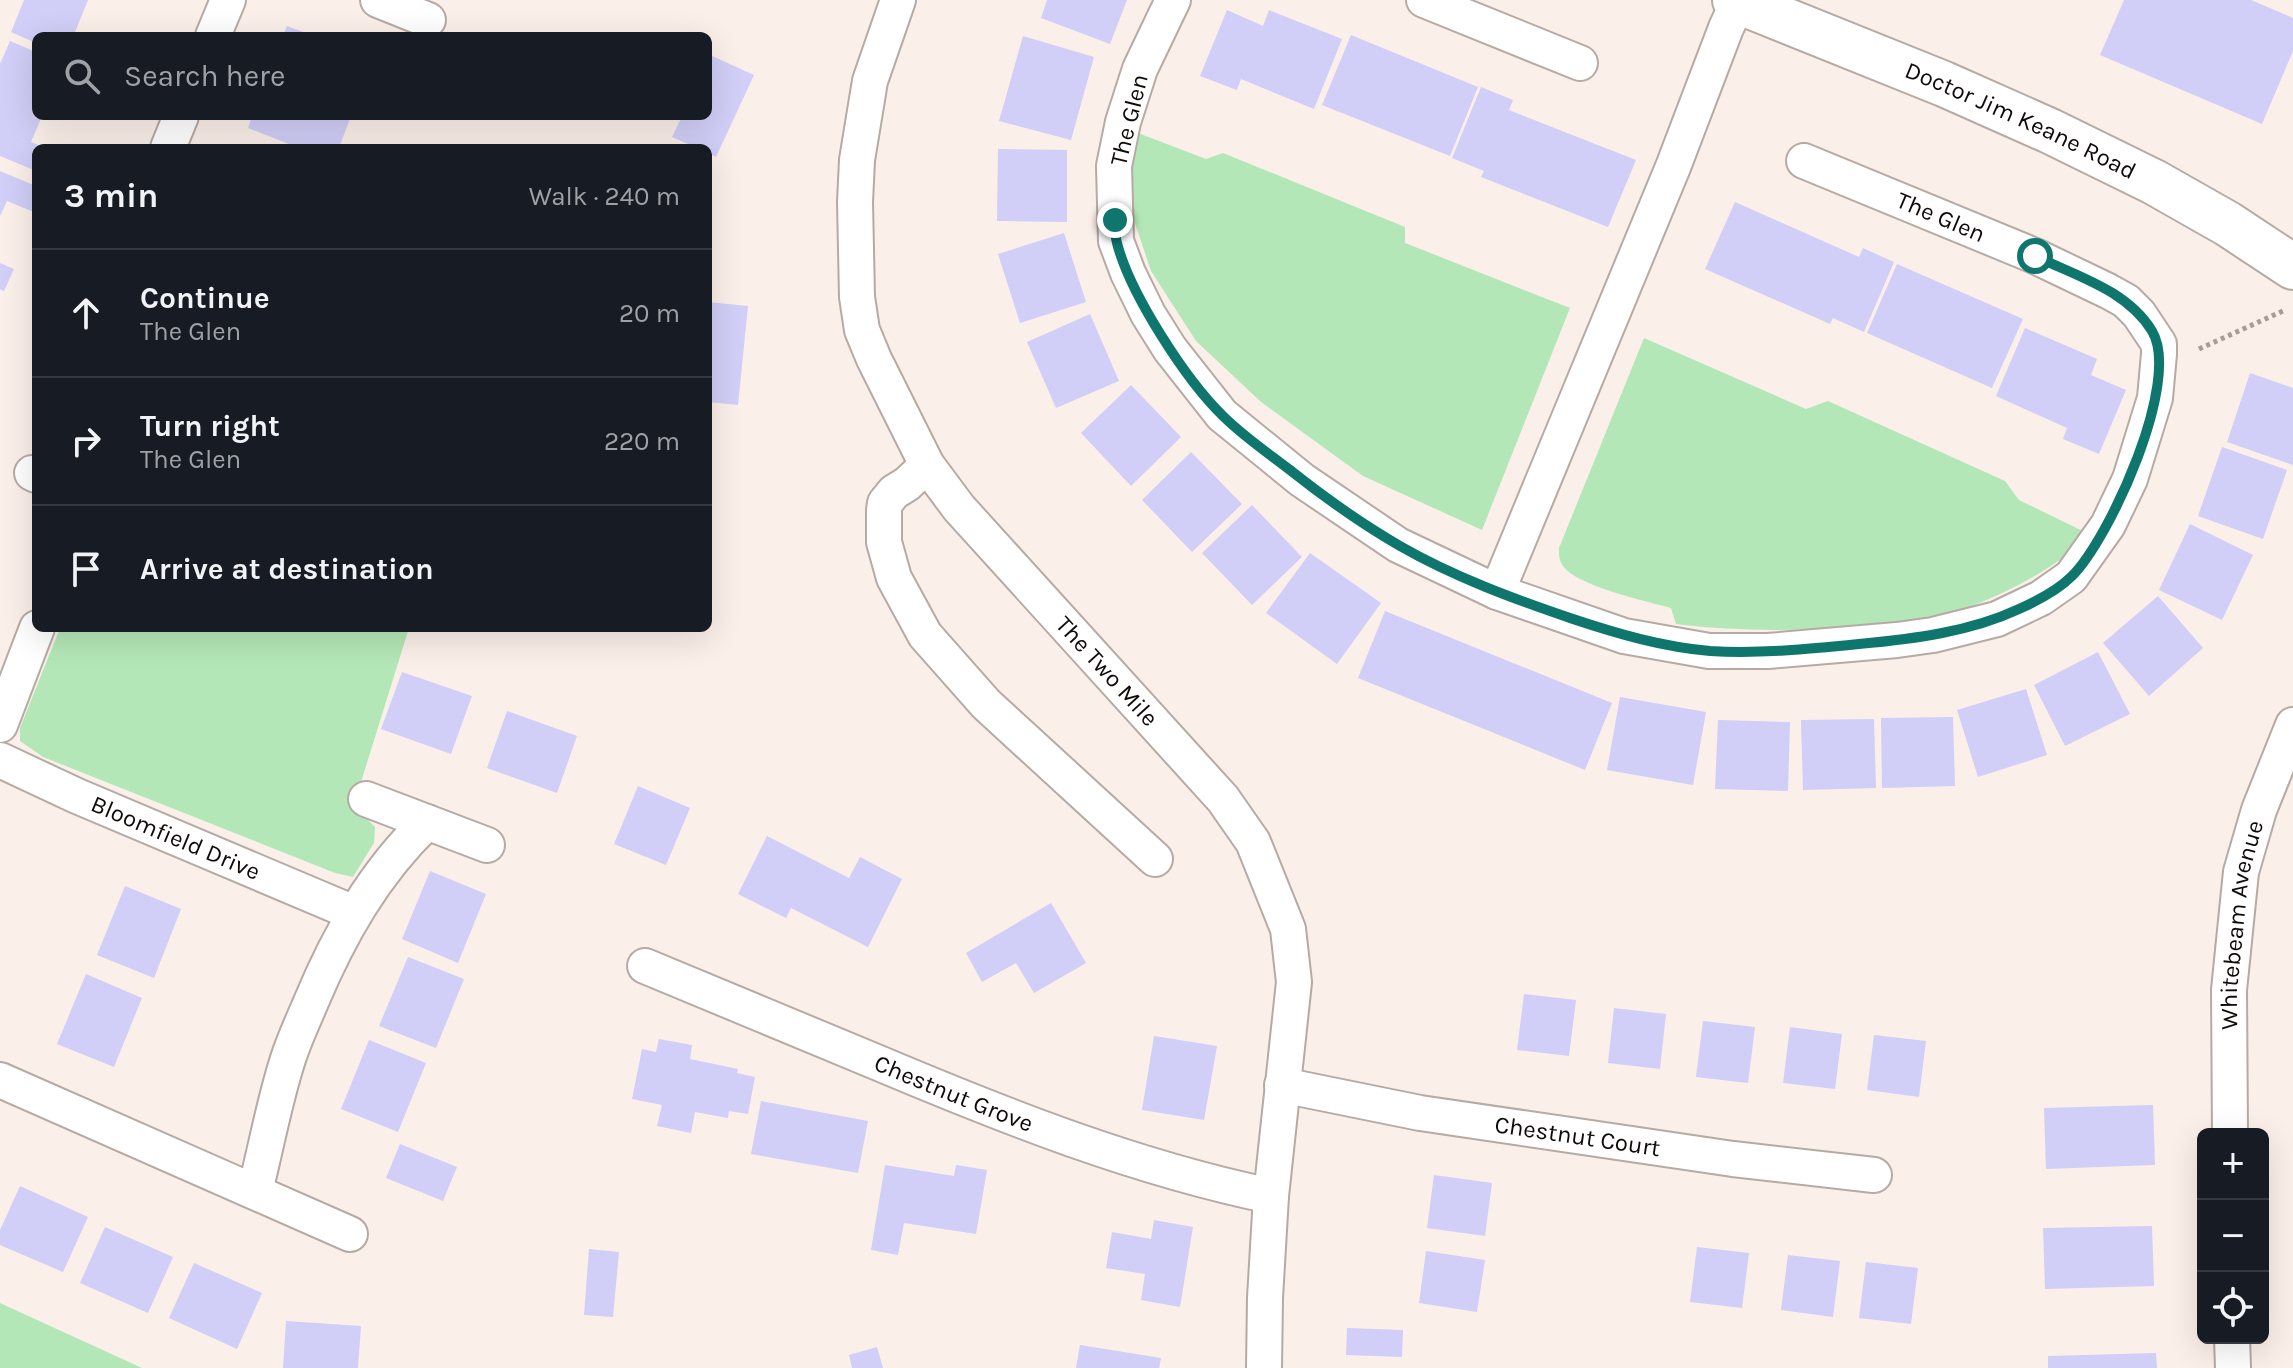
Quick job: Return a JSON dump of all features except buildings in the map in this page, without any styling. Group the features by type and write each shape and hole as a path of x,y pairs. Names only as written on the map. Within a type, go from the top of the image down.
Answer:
{"street":[{"path":"215,32 228,0"},
{"path":"378,0 428,20"},
{"name":"The Two Mile","path":"898,0 870,81 857,160 857,297 862,330 874,359 927,465 959,508 1223,799 1253,842 1288,929 1294,982 1271,1196 1264,1368"},
{"name":"The Glen","path":"1173,0 1140,69 1123,122 1114,166 1116,241 1148,314 1193,381 1222,415 1257,444 1302,480 1398,545 1497,592 1624,636 1709,651 1768,651 1884,642 1933,635 1997,619 2041,598 2071,577 2108,525 2130,479 2155,398 2159,344 2126,301 2035,256 1804,161"},
{"path":"1424,0 1580,63"},
{"path":"1497,592 1673,167 1737,1"},
{"name":"Doctor Jim Keane Road","path":"1737,1 1944,84 2050,131 2154,182 2239,230 2293,267"},
{"path":"170,144 179,120"},
{"path":"927,465 894,492 885,503 884,510 884,542 894,578 925,635 986,704 1155,859"},
{"path":"0,725 35,632"},
{"name":"Whitebeam Avenue","path":"2230,1128 2229,990 2241,872 2259,810 2293,725"},
{"name":"Bloomfield Drive","path":"0,760 77,796 354,913"},
{"path":"366,799 487,845"},
{"path":"255,1191 288,1059 328,960 354,913 397,854 427,822"},
{"name":"Chestnut Grove","path":"645,966 997,1112 1104,1150 1206,1181 1271,1196"},
{"path":"0,1080 350,1234"},
{"name":"Chestnut Court","path":"1282,1085 1420,1113 1733,1159 1874,1175"},
{"path":"2232,1344 2233,1368"}],"path":[{"path":"2159,344 2199,349 2293,307"}],"green space":[{"path":"1138,133 1206,159 1223,153 1405,227 1405,243 1570,308 1482,530 1363,476 1261,402 1196,341 1151,271 1133,217 1131,174"},
{"path":"1644,338 1806,409 1828,401 2005,481 2019,500 2091,535 2062,558 2015,587 1934,618 1888,625 1801,630 1676,624 1671,608 1582,580 1563,566 1559,555 1559,548"},
{"path":"58,632 408,632 352,811 364,816 375,827 374,843 353,877 335,873 43,757 20,741 20,728"},
{"path":"0,1303 142,1368 0,1368"}],"route":[{"path":"1115,220 1116,241 1128,273 1148,314 1193,381 1222,415 1302,480 1398,545 1497,592 1624,636 1709,651 1833,647 1933,635 1997,619 2041,598 2071,577 2108,525 2130,479 2155,398 2159,344 2151,329 2126,301 2035,256"}]}
